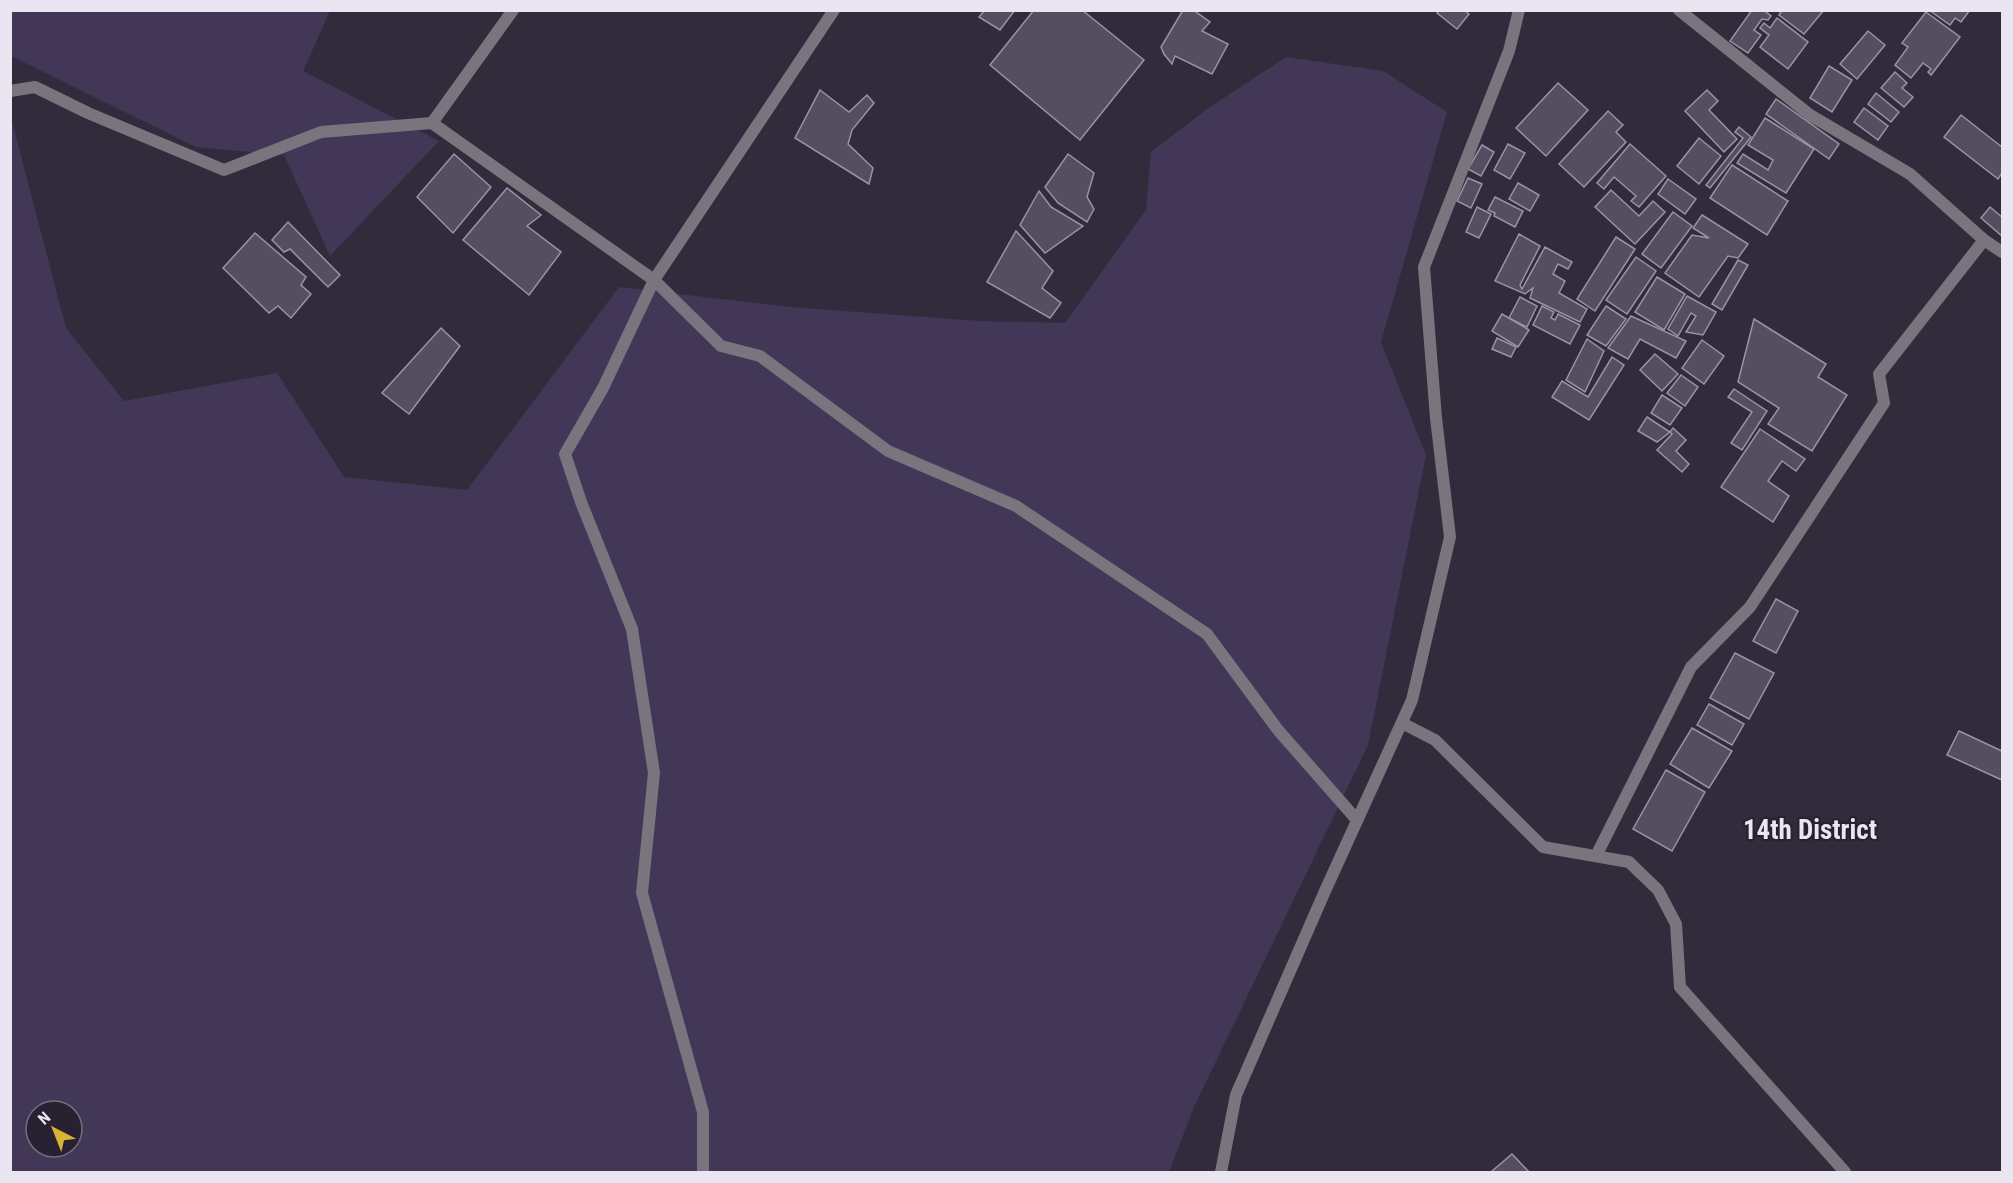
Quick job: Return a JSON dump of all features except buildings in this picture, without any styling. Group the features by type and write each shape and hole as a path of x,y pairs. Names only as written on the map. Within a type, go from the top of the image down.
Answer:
{"lane":[{"path":"432,123 513,10"},
{"path":"703,1173 703,1112 642,893 654,772 632,629 581,502 565,454 603,388 654,280 834,10"},
{"path":"1679,10 1810,115 1910,174 1984,240 2002,252"},
{"path":"1221,1173 1236,1095 1357,820 1413,700 1450,537 1436,418 1424,267 1509,51 1518,11"},
{"path":"10,92 35,87 88,113 224,170 321,132 432,123 654,280 721,346 760,356 888,451 1016,506 1207,634 1278,730 1357,820"},
{"path":"1596,856 1691,668 1750,607 1884,403 1879,374 1984,240"},
{"path":"1402,723 1436,740 1543,847 1629,862 1658,890 1676,924 1680,987 1845,1173"}],"shaded area":[{"path":"10,11 330,11 303,71 439,141 330,256 284,155 196,147 11,56"},
{"path":"1286,57 1383,71 1447,112 1381,342 1426,455 1368,745 1194,1107 1169,1172 11,1172 10,114 66,328 124,401 277,373 344,477 467,490 619,287 790,307 979,321 1065,323 1146,210 1151,152 1207,109"}],"district":[{"name":"14th District","path":"1810,830"}]}
